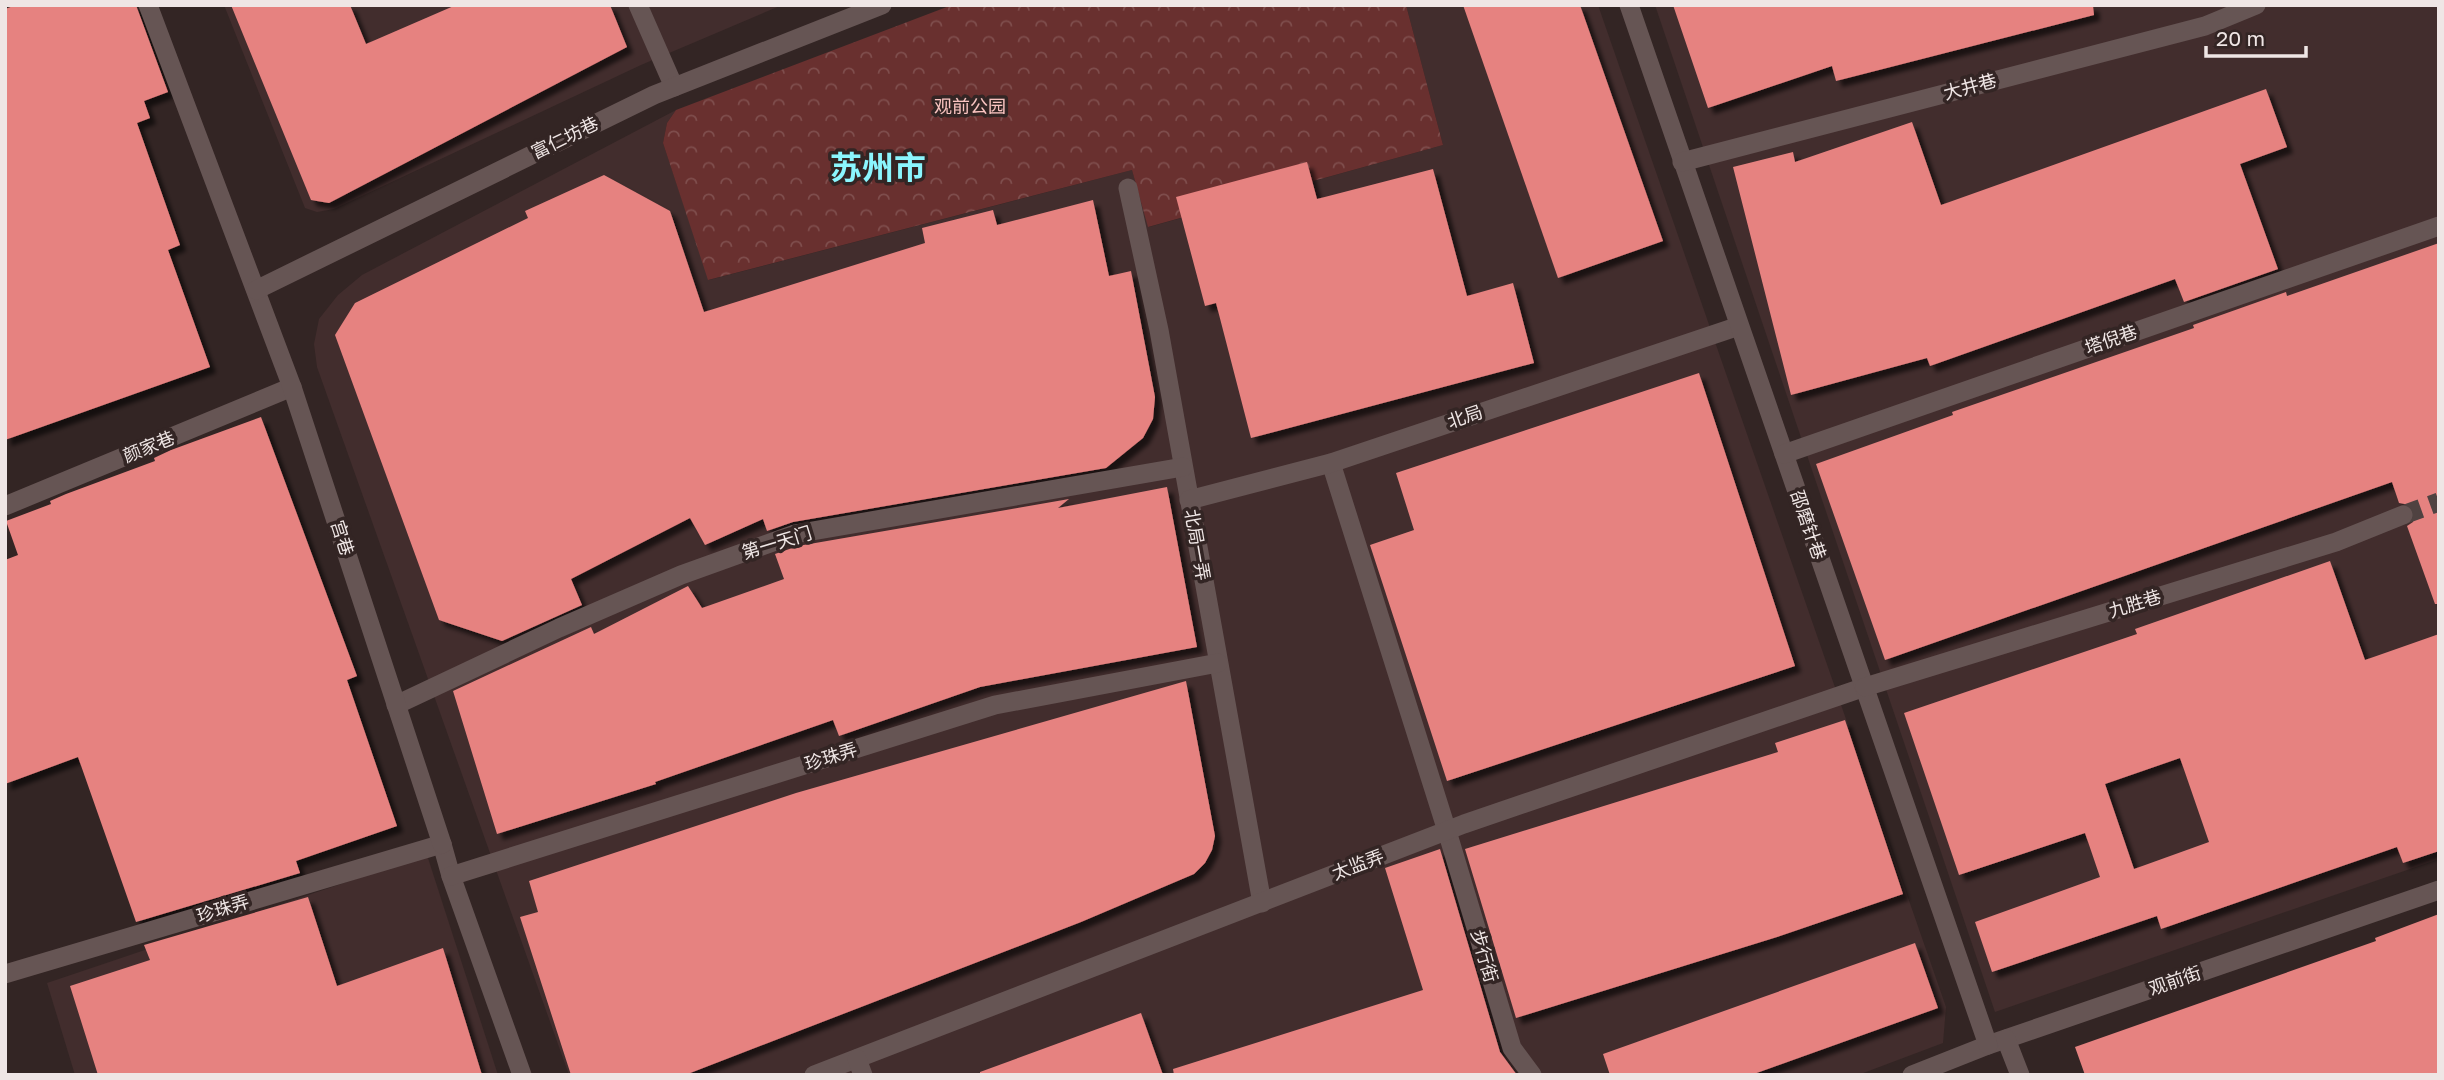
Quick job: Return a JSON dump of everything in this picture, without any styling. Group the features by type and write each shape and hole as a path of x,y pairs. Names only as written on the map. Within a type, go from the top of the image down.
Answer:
{"street":[{"name":"宫巷","path":"148,5 292,387 451,876 522,1075"},
{"path":"638,5 674,88"},
{"name":"富仁坊巷","path":"256,290 565,138 674,88 882,5"},
{"name":"邵磨针巷","path":"1629,5 1865,687 1997,1042 2020,1075"},
{"name":"大井巷","path":"1682,162 2205,26 2256,5"},
{"name":"北局一弄","path":"1128,188 1159,330 1262,903"},
{"name":"塔倪巷","path":"1784,454 2439,226"},
{"name":"北局","path":"1189,500 1331,463 1739,326"},
{"name":"颜家巷","path":"5,506 292,387"},
{"name":"步行街","path":"1331,463 1512,1048 1532,1075"},
{"name":"第一天门","path":"396,705 559,628 681,575 795,534 1183,467"},
{"name":"九胜巷","path":"1865,687 2336,541 2403,515"},
{"name":"珍珠弄","path":"451,876 995,705 1218,663"},
{"name":"太监弄","path":"814,1075 860,1067 1262,903 1447,831 1865,687"},
{"name":"珍珠弄","path":"5,974 442,844"},
{"name":"观前街","path":"1912,1075 1997,1042 2439,890"}],"shaded area":[{"path":"224,5 782,5 641,65 334,209 317,212 305,208"},
{"path":"1406,5 1598,5 1946,1007 1943,1043 1858,1075 569,1075 317,367 314,344 319,319 338,295 362,275 676,110 667,123 663,143 709,280 1132,170 1149,227 1443,145"},
{"path":"1655,5 2439,5 2439,859 1995,1012"},
{"path":"427,855 498,1075 75,1075 47,983"}],"green space":[{"name":"观前公园","path":"952,5 1406,5 1443,145 1148,227 1132,170 708,280 663,143 667,123 676,110"}],"building":[{"path":"16,5 136,5 168,92 144,101 150,118 137,123 180,245 168,250 210,367 5,440 5,9"},
{"path":"231,5 350,5 366,44 456,5 610,5 627,47 329,203 311,200"},
{"path":"1463,5 1580,5 1663,241 1558,278"},
{"path":"1673,5 2093,5 2094,15 1836,81 1832,66 1708,108"},
{"path":"2266,89 2287,147 2240,164 2278,269 2184,302 2175,279 1930,366 1927,358 1791,395 1733,167 1793,152 1795,162 1912,122 1941,205"},
{"path":"1307,162 1317,199 1433,169 1467,296 1513,283 1534,363 1251,438 1216,303 1205,306 1176,197"},
{"path":"604,175 670,211 704,312 925,243 922,228 993,210 997,225 1093,200 1109,276 1131,271 1155,397 1153,419 1143,438 1106,468 793,522 767,531 763,519 705,545 690,518 571,579 582,605 502,641 439,620 335,335 355,303 528,218 525,211"},
{"path":"2439,243 2439,604 2435,604 2407,526 2413,522 2415,511 2410,505 2399,503 2392,482 1885,660 1816,464 1953,415 1952,412 2194,328 2193,325 2286,292 2287,296"},
{"path":"1699,373 1795,666 1447,781 1370,545 1414,530 1396,473"},
{"path":"261,417 357,676 347,680 397,826 296,861 300,873 136,922 78,757 5,784 5,560 18,555 6,521 51,504 50,501 66,494 155,461 154,458 171,450"},
{"path":"1167,487 1197,647 980,687 839,736 833,720 655,782 656,784 497,834 453,691 591,627 594,634 688,586 702,608 784,579 775,554 798,546 1069,499 1058,508"},
{"path":"2330,561 2365,660 2439,634 2439,851 2403,863 2397,847 2161,929 2157,916 1992,972 1975,922 2100,877 2085,833 1959,875 1904,713 2137,634 2135,629","holes":["2180,758 2209,842 2134,869 2105,784"]},
{"path":"1186,681 1215,836 1205,863 1194,874 1081,922 685,1075 571,1075 520,917 538,912 529,881 796,793"},
{"path":"1845,720 1903,894 1777,937 1516,1018 1465,849 1778,752 1775,743"},
{"path":"1440,849 1500,1052 1517,1075 1174,1075 1173,1069 1423,990 1385,868"},
{"path":"308,897 337,986 443,948 482,1075 98,1075 70,986 150,960 144,945"},
{"path":"2439,914 2439,1075 2085,1075 2075,1047 2376,941 2375,938"},
{"path":"1915,943 1938,1008 1751,1075 1610,1075 1603,1054"},
{"path":"1141,1013 1163,1075 980,1075 980,1072"}],"tunnel":[{"path":"2403,515 2439,502"}],"district":[{"name":"苏州市","path":"878,168"}]}
